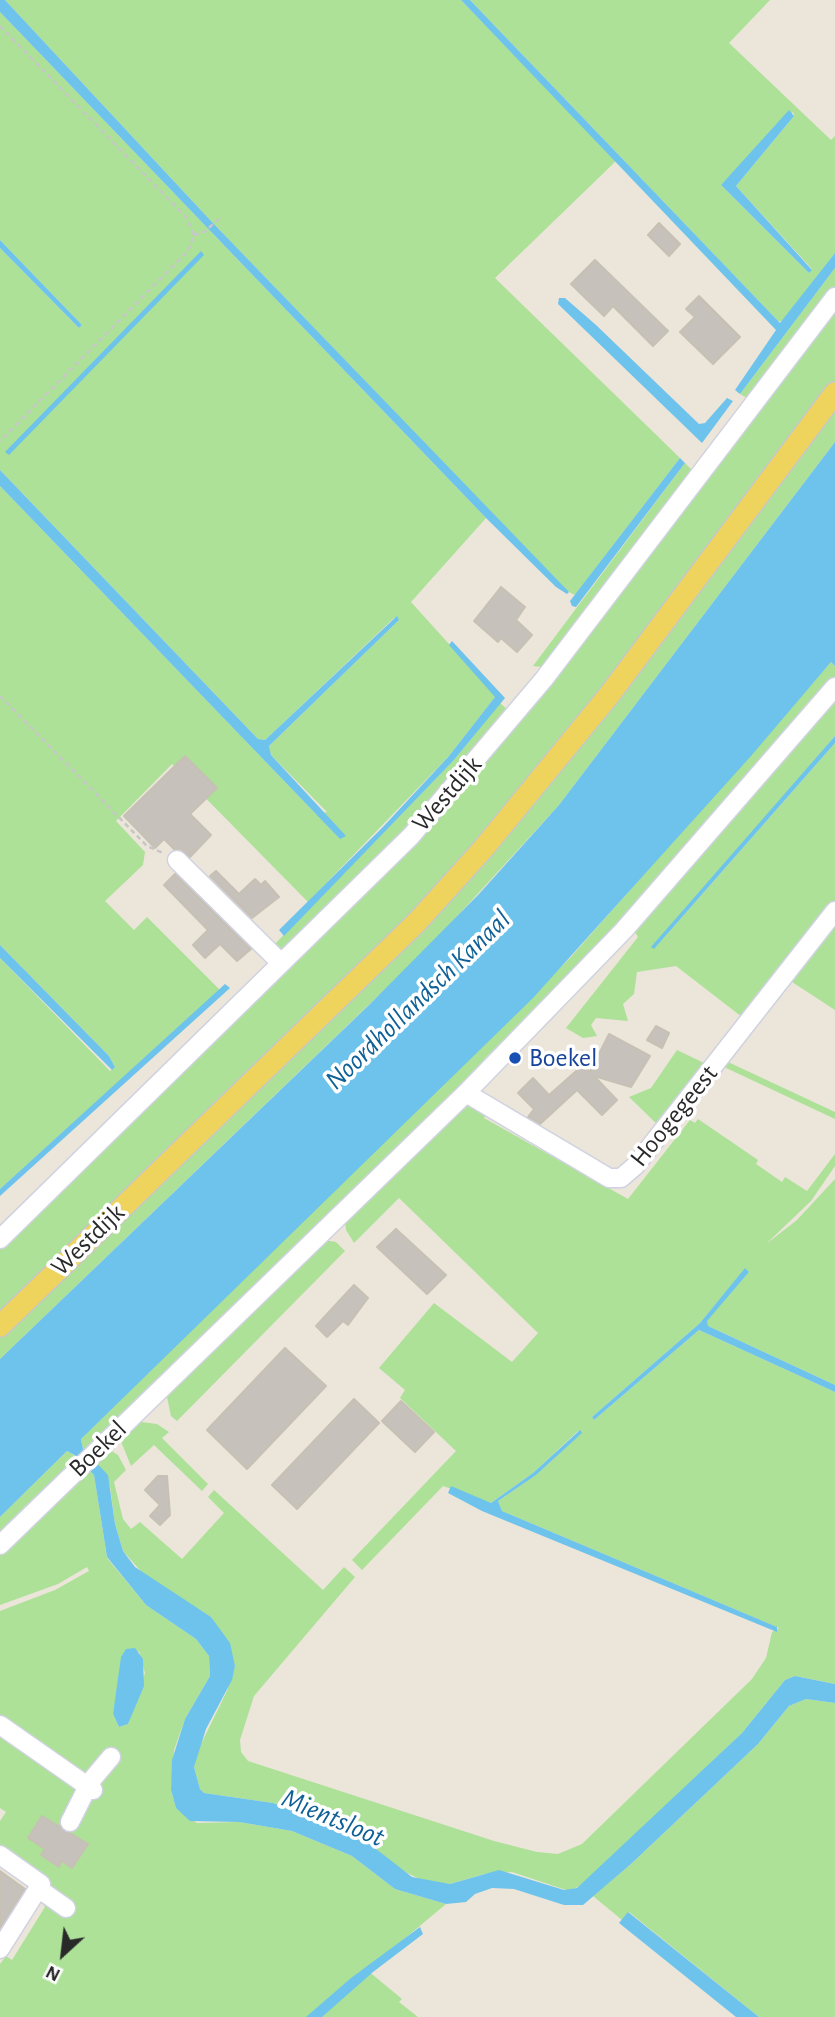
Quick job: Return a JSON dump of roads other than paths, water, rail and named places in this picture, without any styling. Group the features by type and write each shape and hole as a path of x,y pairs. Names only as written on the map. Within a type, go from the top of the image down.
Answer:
{"main road":[{"name":"Westdijk","path":"0,1326 417,922 483,849 610,694 835,393"}],"street":[{"name":"Westdijk","path":"0,1239 411,836 476,762 693,486 835,297"},
{"name":"Boekel","path":"0,1545 466,1093 624,930 832,694"},
{"path":"177,860 281,963"},
{"name":"Hoogegeest","path":"466,1093 609,1178 621,1178 635,1166 835,911"},
{"path":"0,1726 90,1788"},
{"path":"70,1822 111,1757"},
{"path":"0,1855 40,1880 39,1889 0,1949"},
{"path":"39,1889 66,1908"}],"water":[{"path":"0,0 5,0 211,221 569,592 567,594 556,587 486,518 0,12"},
{"path":"461,0 470,0 780,323 835,253 835,268 740,394 735,390 776,330"},
{"path":"789,110 794,116 736,186 812,270 809,273 721,185"},
{"path":"0,240 82,325 79,328 0,248"},
{"path":"201,251 204,255 9,455 5,452"},
{"path":"559,298 565,298 596,325 699,424 705,423 727,398 733,401 702,443 558,304"},
{"name":"Noordhollandsch Kanaal","path":"835,442 835,666 831,662 751,756 533,998 81,1439 83,1449 108,1475 115,1524 123,1551 135,1567 211,1617 230,1643 235,1666 232,1680 206,1729 194,1767 200,1789 204,1793 273,1803 296,1811 371,1845 412,1877 450,1884 499,1870 564,1890 577,1888 742,1733 785,1680 795,1676 835,1684 835,1703 806,1699 789,1706 758,1744 631,1864 583,1905 564,1905 514,1889 492,1888 475,1894 466,1902 446,1904 395,1889 352,1856 292,1831 239,1822 190,1821 176,1808 171,1790 172,1760 185,1719 210,1676 209,1656 196,1639 146,1605 107,1557 94,1475 76,1456 67,1451 0,1517 0,1359 369,1005 479,894 559,805"},
{"path":"680,458 685,463 576,607 572,606 570,601"},
{"path":"0,470 258,739 265,740 397,616 399,620 269,746 271,755 346,836 340,839 0,486"},
{"path":"452,641 505,698 453,761 284,936 279,930 382,828 449,756 495,697 449,645"},
{"path":"835,736 835,743 654,949 651,947"},
{"path":"0,945 109,1056 115,1067 112,1070 0,958"},
{"path":"225,984 230,988 0,1196 0,1189"},
{"path":"745,1268 749,1272 707,1321 708,1326 835,1385 835,1392 699,1330 594,1420 592,1417 700,1323"},
{"path":"580,1430 582,1433 536,1475 498,1501 502,1511 777,1627 777,1632 482,1511 448,1493 451,1486 491,1503 533,1473"},
{"path":"135,1648 143,1659 144,1686 128,1724 119,1727 113,1714 121,1657 126,1649"},
{"path":"628,1912 759,2017 736,2017 619,1923"},
{"path":"420,1927 423,1934 373,1972 322,2017 306,2017 351,1978"}],"place":[{"name":"Boekel","path":"515,1058"}],"water label":[{"name":"Mientsloot","path":"333,1818"}]}
